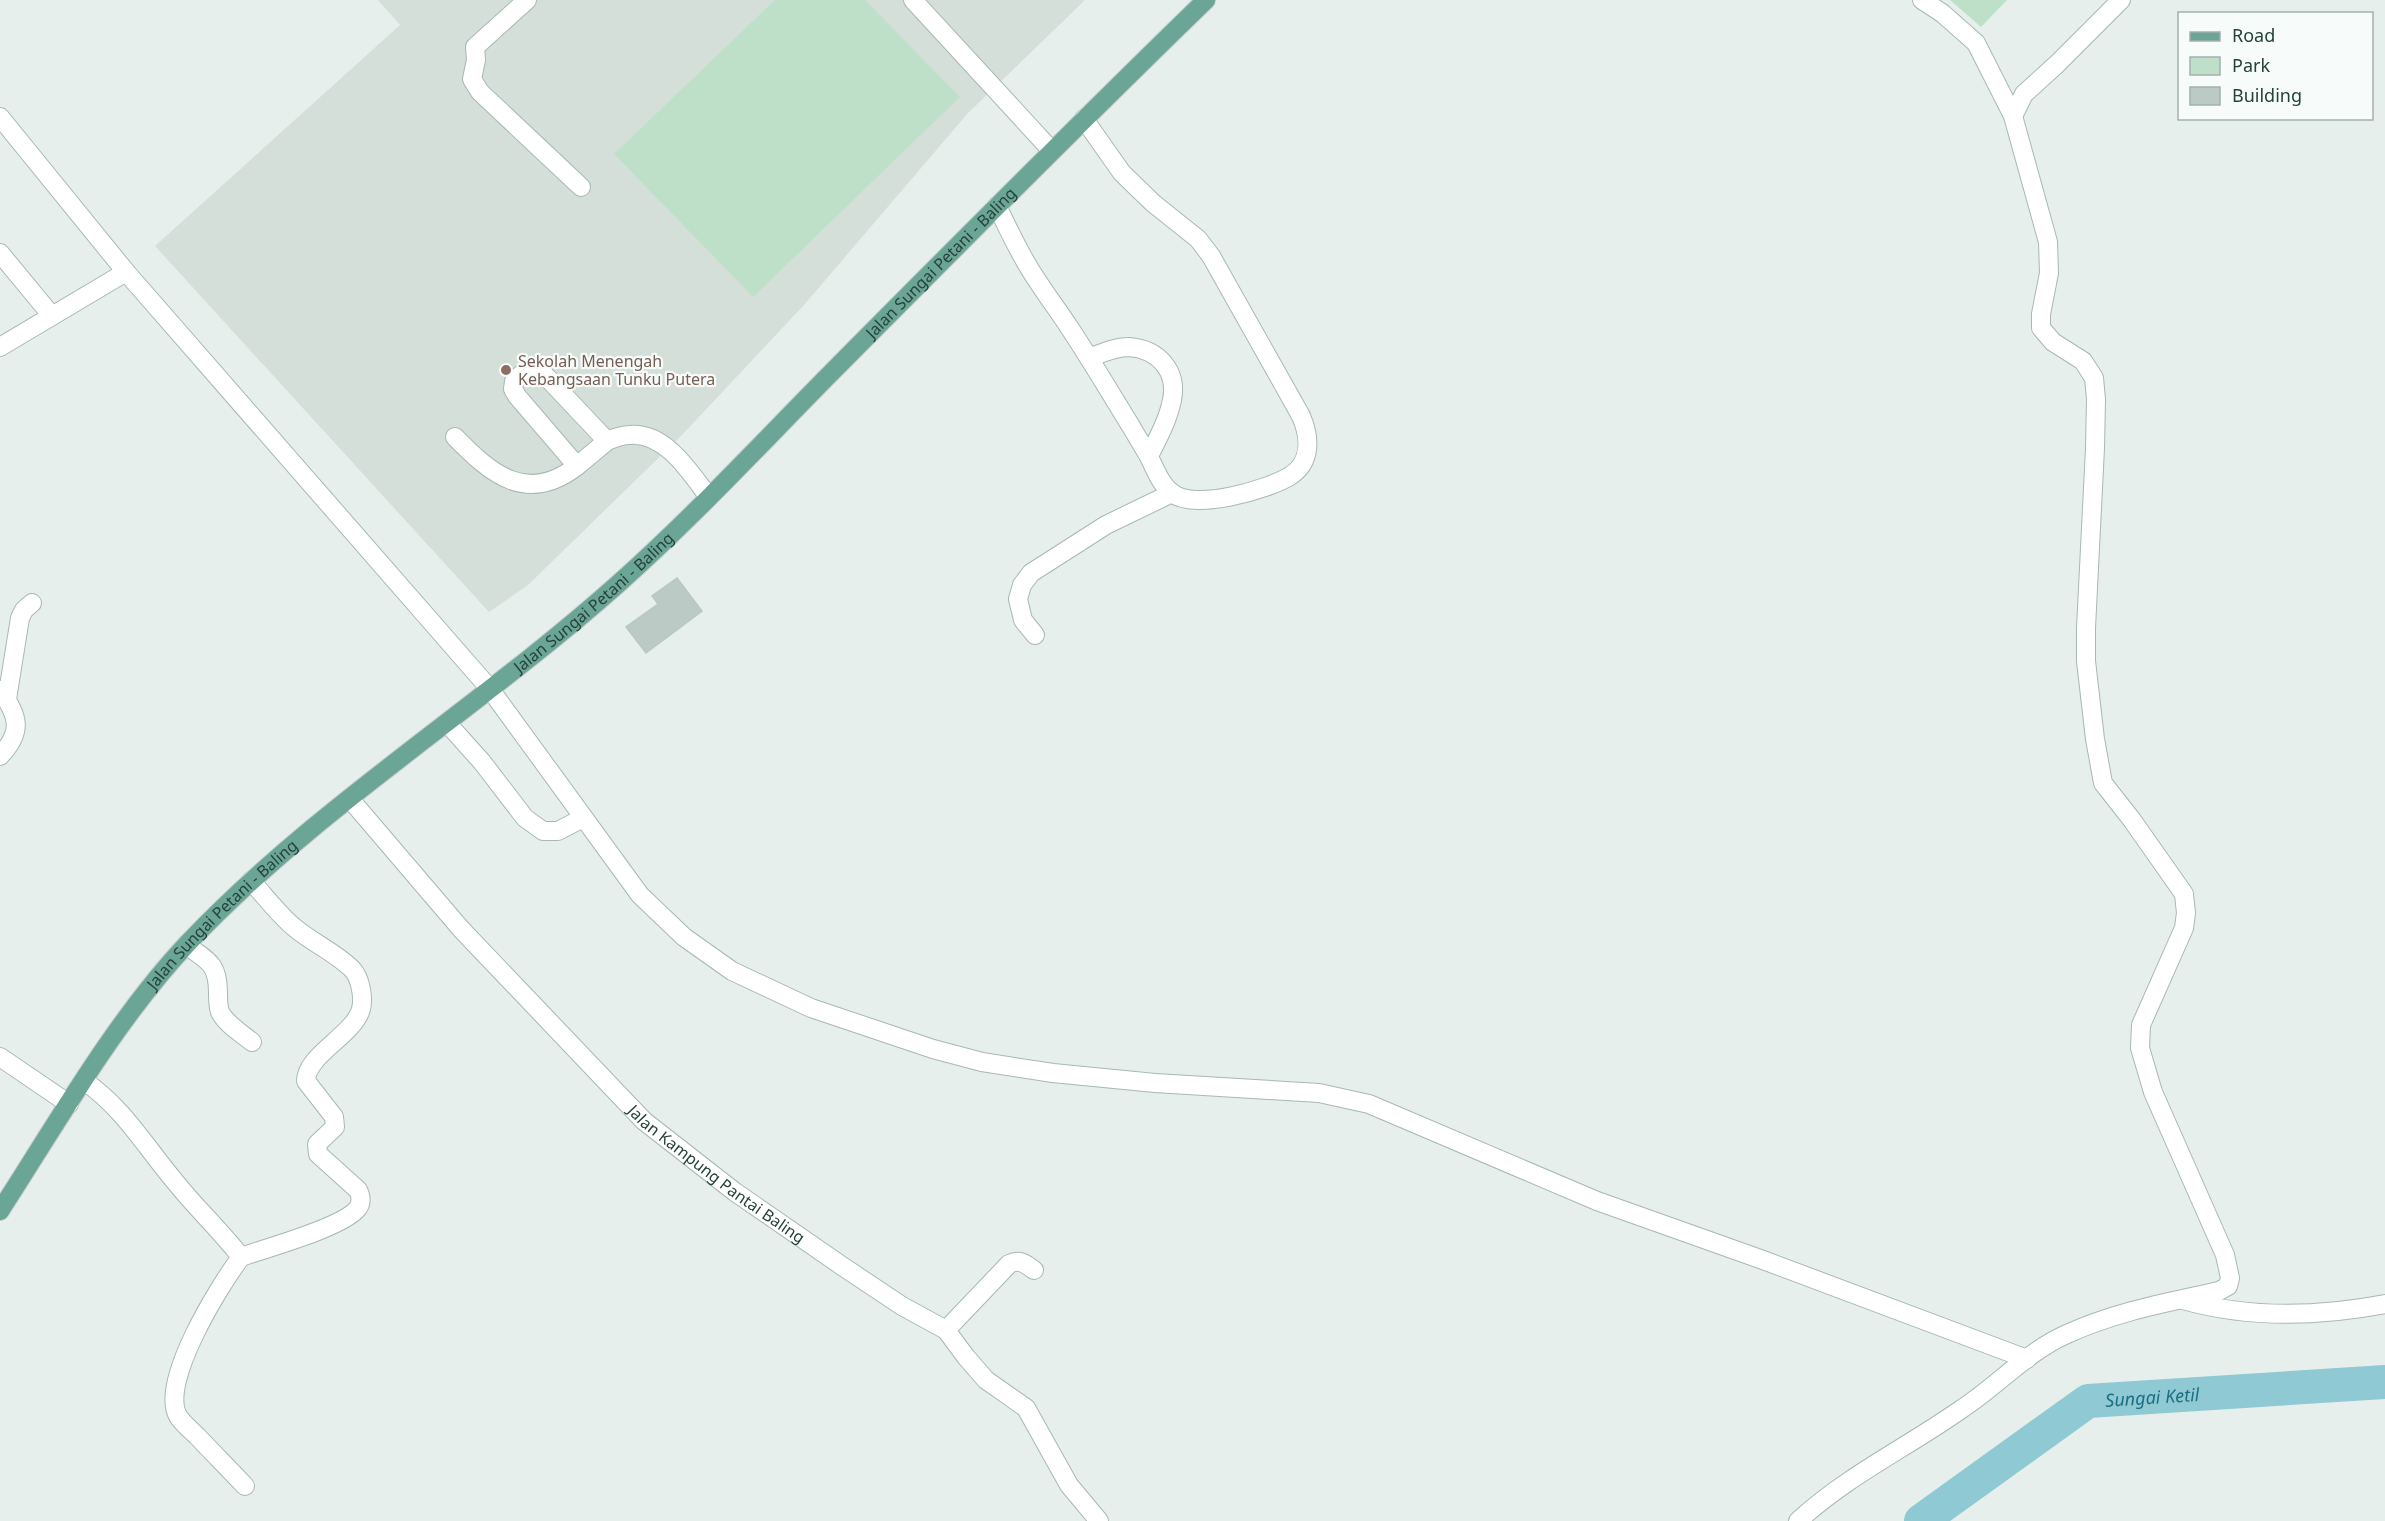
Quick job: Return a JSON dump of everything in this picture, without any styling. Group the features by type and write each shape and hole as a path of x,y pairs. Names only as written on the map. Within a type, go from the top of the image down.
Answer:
{"main road":[{"name":"Jalan Sungai Petani - Baling","path":"0,1211 84,1081 133,1011 186,945 251,881 619,582 1206,0"}],"street":[{"path":"527,0 475,47 476,64 472,79 488,99 580,186"},
{"path":"913,0 1052,151"},
{"path":"1798,1521 1866,1469 1977,1399 2027,1359 2064,1335 2127,1310 2224,1289 2230,1278 2221,1246 2153,1092 2140,1048 2141,1025 2184,928 2186,914 2184,894 2139,829 2103,783 2090,701 2086,628 2096,389 2090,369 2083,361 2053,342 2042,328 2041,314 2049,273 2048,242 2013,116 1976,44 1942,13 1922,0"},
{"path":"2013,116 2024,94 2065,57 2121,0"},
{"path":"0,117 126,272 490,689 640,895 684,937 732,971 811,1008 933,1049 982,1062 1064,1074 1155,1083 1319,1093 1358,1101 1392,1113 1597,1201 1763,1260 2027,1359"},
{"path":"997,206 1029,267 1089,358 1163,483 1172,493 1183,499 1204,500 1262,489 1300,468 1305,460 1307,431 1230,285 1198,239 1153,203 1122,173 1084,119"},
{"path":"0,253 52,316"},
{"path":"0,347 126,272"},
{"path":"1089,358 1128,347 1153,353 1164,362 1170,372 1173,399 1149,456"},
{"path":"577,466 517,396 513,389 514,381 520,375 535,368 540,370 607,441"},
{"path":"455,437 495,474 525,485 543,482 568,473 607,441 630,435 651,439 674,455 687,468 708,496"},
{"path":"1035,635 1023,620 1018,599 1022,585 1031,573 1106,525 1172,493"},
{"path":"0,756 12,742 16,733 16,723 3,695 20,618 24,610 32,603"},
{"path":"447,723 482,762 525,818 543,831 558,831 583,818"},
{"name":"Jalan Kampung Pantai Baling","path":"350,799 461,929 644,1121 735,1192 902,1306 946,1330 986,1380 1026,1408 1069,1485 1099,1521"},
{"path":"245,1486 179,1417 175,1398 181,1365 195,1333 241,1257 343,1219 359,1207 361,1196 358,1190 318,1154 317,1144 335,1127 335,1123 334,1117 306,1081 313,1065 347,1030 361,1011 362,995 358,981 352,969 294,927 251,881"},
{"path":"186,945 216,969 220,1011 226,1021 252,1042"},
{"path":"0,1057 69,1104"},
{"path":"84,1081 96,1089 120,1113 194,1205 218,1228 241,1257"},
{"path":"946,1330 1009,1264 1016,1261 1022,1262 1034,1269"},
{"path":"2182,1299 2234,1312 2256,1314 2299,1314 2358,1309 2385,1304"}],"shaded area":[{"name":"Sekolah Menengah Kebangsaan Tunku Putera","path":"378,0 1085,0 968,113 804,305 681,436 528,585 489,612 155,246 400,25"}],"green space":[{"path":"775,0 865,0 960,97 753,297 614,154"},
{"path":"1950,0 2007,0 1981,27"}],"building":[{"path":"677,578 702,611 646,653 626,627 658,604 652,596"}],"waterway":[{"name":"Sungai Ketil","path":"1921,1521 2088,1401 2385,1382"}],"place":[{"name":"Sekolah Menengah Kebangsaan Tunku Putera","path":"506,370"}]}
